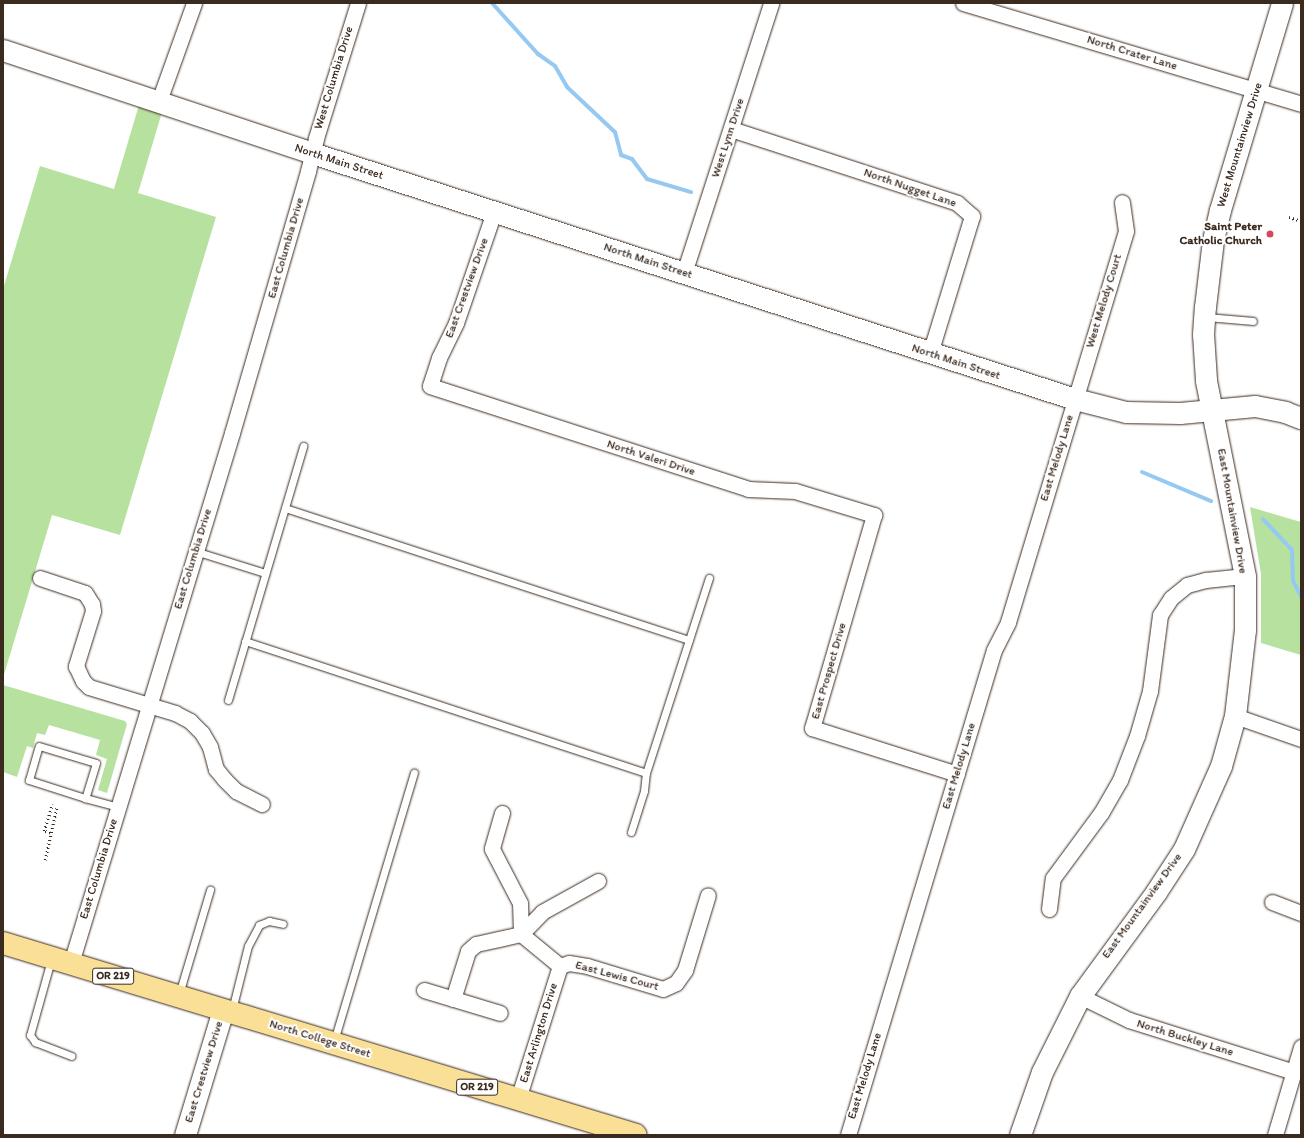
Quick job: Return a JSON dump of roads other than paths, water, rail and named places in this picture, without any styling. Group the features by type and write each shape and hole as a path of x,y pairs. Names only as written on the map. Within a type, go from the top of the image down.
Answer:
{"main road":[{"name":"North College Street","path":"3,943 636,1135"}],"street":[{"path":"159,101 194,3"},
{"name":"West Columbia Drive","path":"312,153 358,3"},
{"name":"West Lynn Drive","path":"684,273 771,3"},
{"name":"North Crater Lane","path":"963,3 1301,104"},
{"name":"West Mountainview Drive","path":"1212,408 1206,380 1204,317 1213,240 1282,3"},
{"name":"North Main Street","path":"3,50 312,153 1075,399 1126,412 1180,413 1212,408 1255,406 1285,412 1301,418"},
{"name":"North Nugget Lane","path":"731,129 957,203 972,216 930,353"},
{"name":"East Columbia Drive","path":"61,960 118,807 194,551 235,425 312,153"},
{"name":"West Melody Court","path":"1075,399 1126,231 1122,202"},
{"name":"East Crestview Drive","path":"430,386 439,358 456,323 494,212"},
{"name":"North Valeri Drive","path":"430,386 748,489 795,492 874,515"},
{"name":"East Melody Lane","path":"848,1135 994,650 1008,622 1075,399"},
{"name":"East Mountainview Drive","path":"1020,1135 1042,1072 1080,996 1156,892 1184,849 1203,810 1221,766 1235,716 1245,630 1245,576 1212,408"},
{"name":"East Prospect Drive","path":"874,515 812,728 956,774"},
{"path":"1049,909 1053,878 1102,813 1120,780 1137,736 1150,691 1160,615 1171,598 1187,585 1245,576"},
{"path":"40,578 85,593 92,604 93,611 76,666 83,681 89,687 175,713 190,721 202,733 210,747 216,769 225,780 236,791 262,804"},
{"path":"1235,716 1301,738"},
{"path":"502,814 492,849 520,903 521,934 560,966"},
{"path":"453,999 468,951 476,944 521,934 542,912 598,880"},
{"name":"East Lewis Court","path":"560,966 570,963 587,966 663,989 676,983 685,970 708,896"},
{"path":"1272,902 1301,913"},
{"name":"East Arlington Drive","path":"518,1099 560,966"},
{"path":"424,990 500,1013"},
{"name":"North Buckley Lane","path":"1080,996 1129,1020 1294,1072"},
{"name":"East Crestview Drive","path":"184,1135 228,1011"},
{"path":"1275,1135 1301,1048"}],"lane":[{"path":"1204,317 1254,321"},
{"path":"228,700 303,446"},
{"path":"284,508 689,640"},
{"path":"194,551 265,573"},
{"path":"631,832 644,791 646,773 708,578"},
{"path":"245,641 646,773"},
{"path":"85,798 96,763 39,746 29,780 85,798 118,807"},
{"path":"333,1044 414,773"},
{"path":"178,996 210,890"},
{"path":"228,1011 248,946 258,926 269,920 283,924"},
{"path":"61,960 30,1035 35,1042 71,1056"}],"waterway":[{"path":"492,3 538,54 555,66 567,87 615,132 621,155 632,159 647,179 691,192"},
{"path":"1142,472 1211,501"},
{"path":"1263,519 1292,550 1293,581 1301,596"}],"place":[{"name":"Saint Peter Catholic Church","path":"1270,234"}]}
